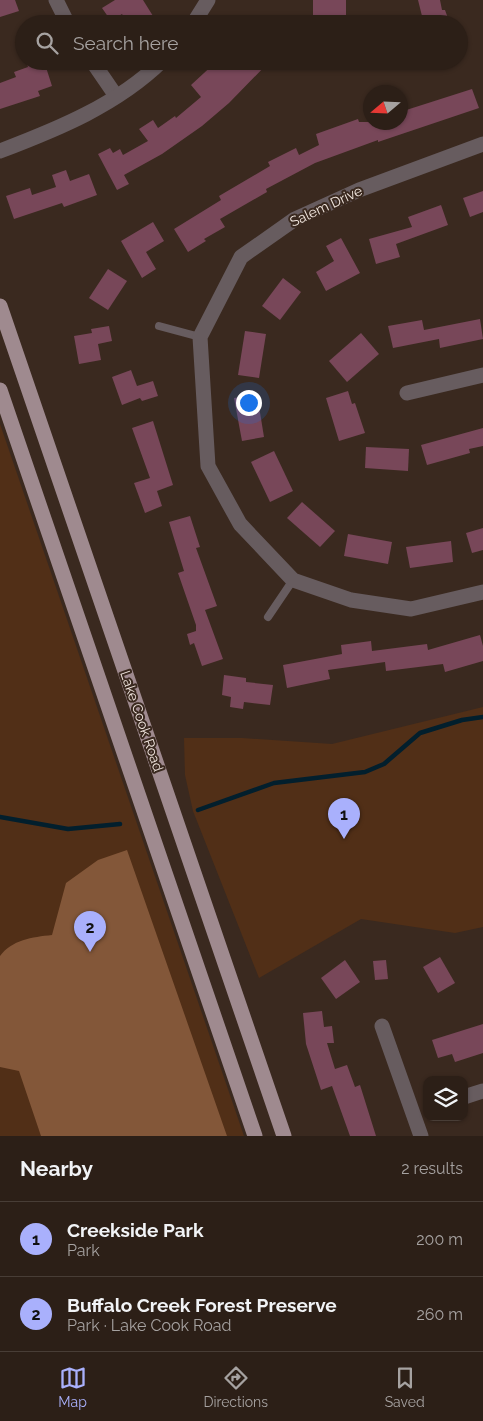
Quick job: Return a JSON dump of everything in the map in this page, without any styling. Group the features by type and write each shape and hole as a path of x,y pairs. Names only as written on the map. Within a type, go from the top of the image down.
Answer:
{"main road":[{"name":"Lake Cook Road","path":"0,306 284,1136"},
{"name":"Lake Cook Road","path":"0,390 255,1136"}],"street":[{"path":"56,0 64,15"},
{"path":"199,15 208,0"},
{"path":"98,70 116,96"},
{"path":"0,151 53,131 116,96 150,70"},
{"name":"Salem Drive","path":"200,337 241,257 294,219 359,190 483,144"},
{"path":"200,337 208,466 240,524 293,580 351,600 410,610 483,592"},
{"path":"407,393 483,375"},
{"path":"382,1026 420,1112 421,1136"},
{"path":"468,1097 483,1091"}],"lane":[{"path":"159,326 200,337"},
{"path":"268,617 293,580"}],"shaded area":[{"path":"0,424 244,1136 0,1136"},
{"path":"483,707 483,927 455,933 361,919 259,978 193,811 185,775 184,738 242,738 332,744"},
{"path":"127,850 227,1136 41,1136 19,1071 0,1067 0,956 16,943 30,938 52,935 66,883 98,860"}],"building":[{"path":"0,0 15,0 19,11 0,17"},
{"path":"115,0 143,0 152,15 107,15 102,8"},
{"path":"313,0 346,0 346,15 313,15"},
{"path":"418,0 440,0 442,10 445,10 447,15 422,15"},
{"path":"20,70 47,70 52,86 38,91 40,96 0,109 0,83 16,77 14,72"},
{"path":"207,70 261,70 229,103 202,126 162,154 124,175 129,184 117,190 98,154 110,148 113,153 120,149 123,155 148,141 139,129 153,120 158,128 175,116 176,118 201,97 191,85"},
{"path":"472,89 479,108 378,142 378,140 315,163 266,189 267,192 220,219 225,227 204,239 206,241 188,252 174,229 221,200 219,196 270,166 268,162 296,148 299,155 319,145 316,134 358,119 359,122 363,122 363,130 408,130 408,109"},
{"path":"66,170 70,181 89,174 97,195 64,207 62,203 14,219 6,196 30,188 32,195 56,187 52,175"},
{"path":"483,191 483,212 470,217 463,198"},
{"path":"441,205 448,225 396,244 400,257 376,264 369,239 412,227 408,217"},
{"path":"153,222 164,241 146,252 156,269 142,278 121,241"},
{"path":"341,238 360,273 326,291 316,272 334,261 326,246"},
{"path":"108,269 127,281 108,310 89,298"},
{"path":"283,278 301,292 280,320 262,306"},
{"path":"480,319 483,339 440,348 439,339 393,348 388,326 422,320 424,330"},
{"path":"109,326 112,341 98,344 101,360 79,364 74,336 92,333 91,329"},
{"path":"245,331 266,334 259,378 238,375"},
{"path":"361,333 379,354 347,382 329,361"},
{"path":"131,370 137,386 153,381 158,396 142,401 140,398 122,405 112,377"},
{"path":"348,391 352,404 355,403 365,433 339,441 326,398"},
{"path":"257,394 264,437 242,441 234,398"},
{"path":"153,421 173,485 157,491 162,506 145,513 134,483 150,478 132,428"},
{"path":"483,428 483,446 469,449 470,453 427,465 421,445"},
{"path":"366,447 409,449 408,471 365,468"},
{"path":"274,451 293,491 270,502 251,462"},
{"path":"302,502 335,531 320,547 287,518"},
{"path":"190,516 200,547 196,548 217,606 205,610 223,659 202,666 194,643 190,645 187,634 196,631 196,625 178,573 184,571 169,522"},
{"path":"483,528 483,550 472,553 466,533"},
{"path":"348,534 392,542 388,564 344,556"},
{"path":"451,541 453,562 410,568 406,547"},
{"path":"480,635 483,646 483,661 445,672 443,664 386,671 385,662 328,670 330,679 287,688 283,665 342,654 341,645 371,641 372,651 427,644 428,650"},
{"path":"224,675 246,678 246,682 273,685 270,705 244,702 243,709 230,707 231,697 222,695"},
{"path":"440,957 455,983 438,993 423,967"},
{"path":"345,960 360,982 336,999 321,978"},
{"path":"386,960 388,979 375,980 373,961"},
{"path":"322,1011 324,1027 332,1026 334,1043 327,1043 335,1069 347,1065 355,1087 360,1085 376,1136 350,1136 332,1086 321,1090 306,1044 303,1013"},
{"path":"483,1024 483,1053 455,1062 452,1054 438,1058 432,1040"}],"waterway":[{"path":"198,810 274,783 365,772 384,764 420,733 462,720 483,717"},
{"path":"0,817 68,829 120,824"}],"place":[{"name":"Creekside Park","path":"344,839"},
{"name":"Buffalo Creek Forest Preserve","path":"90,952"}]}
